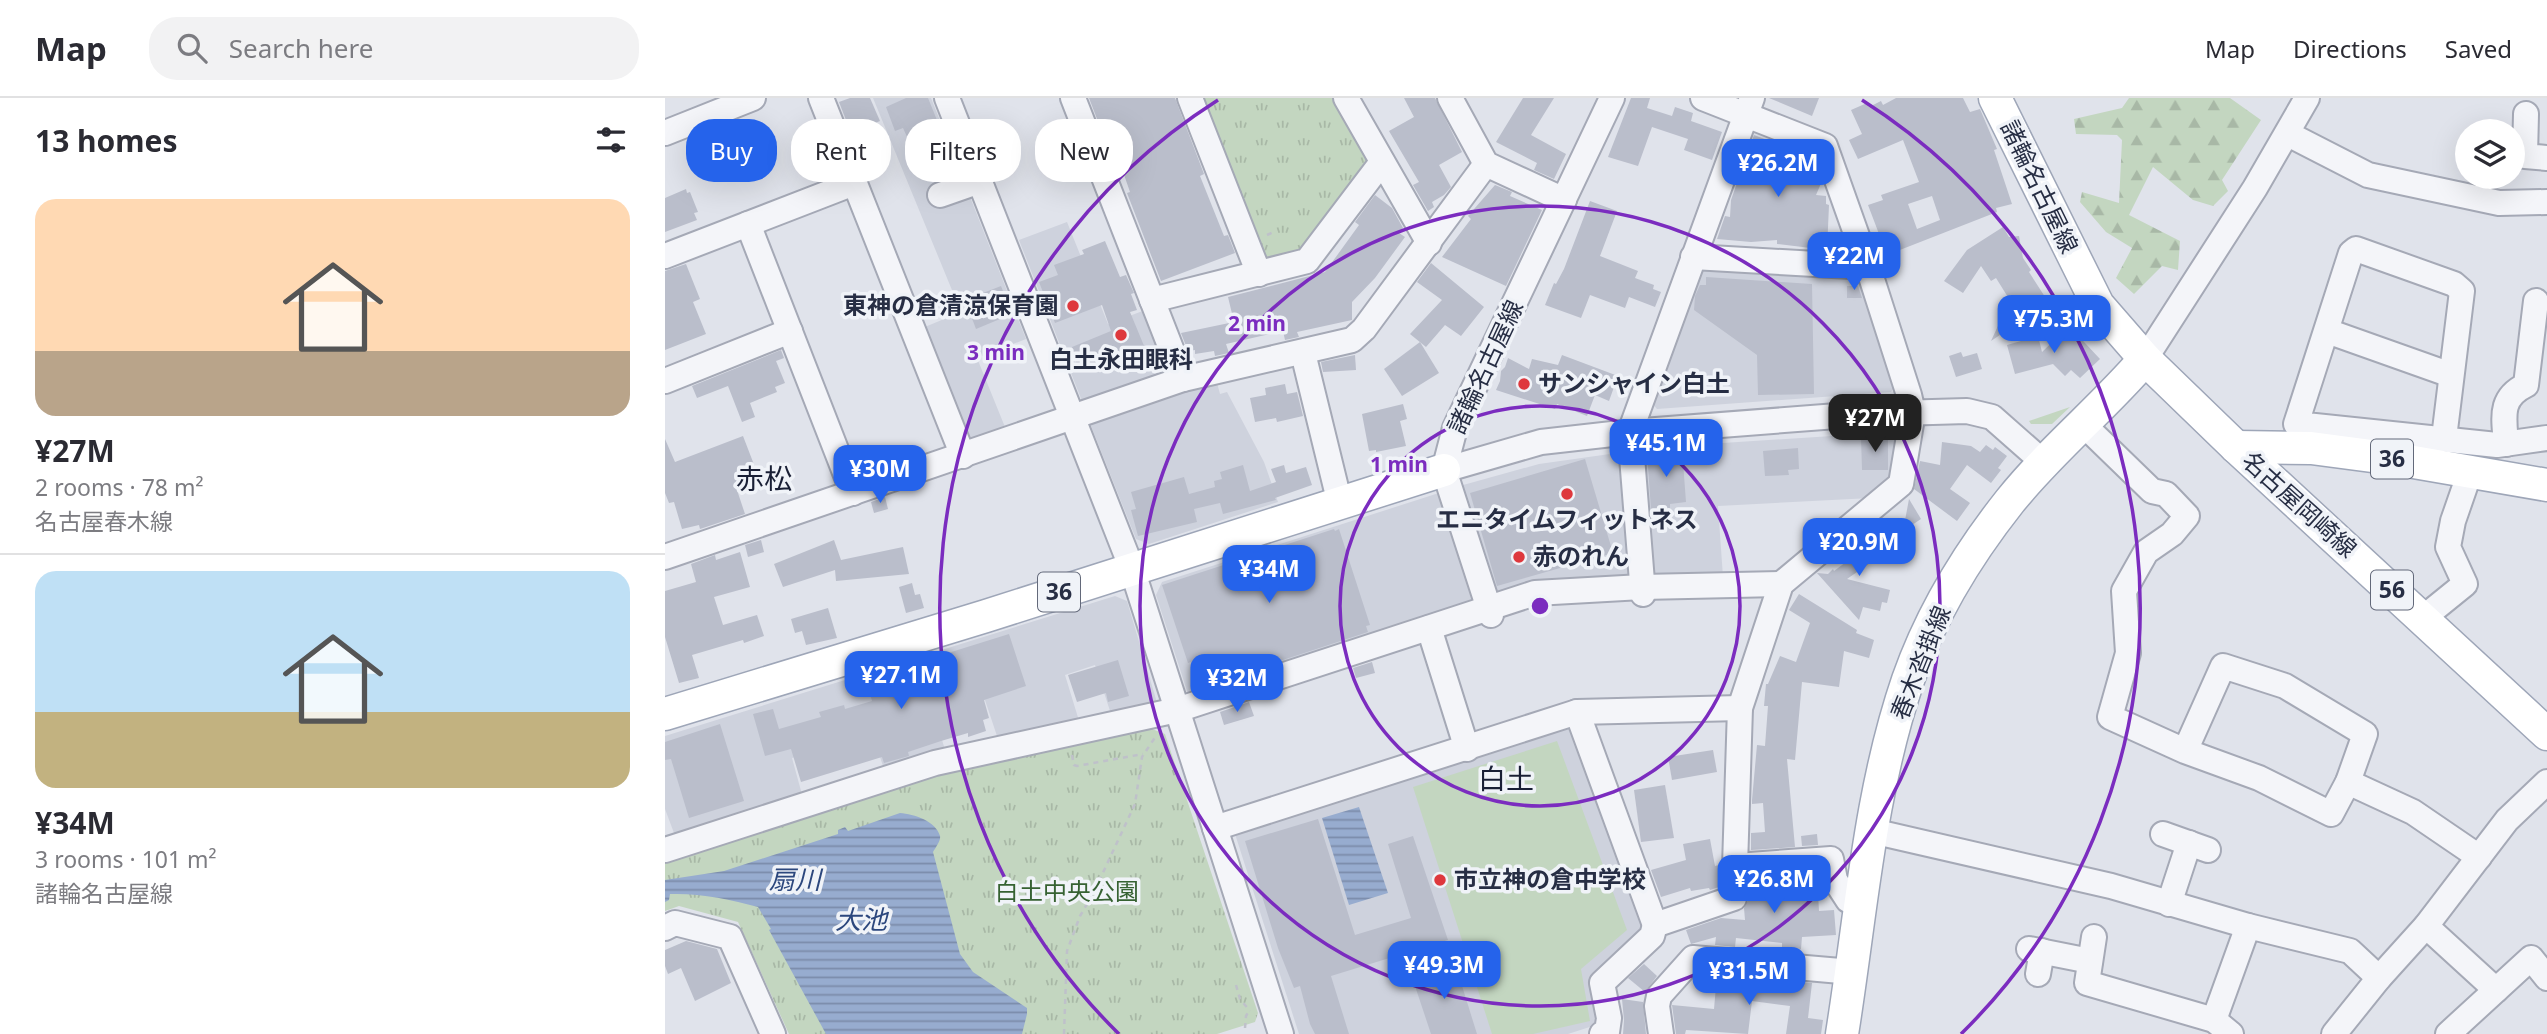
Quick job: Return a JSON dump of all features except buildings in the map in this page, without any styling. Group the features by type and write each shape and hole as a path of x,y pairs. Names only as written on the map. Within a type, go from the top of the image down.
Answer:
{"main road":[{"name":"諸輪名古屋線","path":"1995,98 2098,305 2144,359 2236,447"},
{"name":"春木沓掛線","path":"1842,1034 1883,772 1909,678 1933,623 1963,568 2043,462 2144,359"},
{"name":"36","path":"2236,447 2294,436 2402,460 2547,485"},
{"name":"名古屋岡崎線","path":"2236,447 2547,734"},
{"name":"36","path":"665,714 803,673 1444,470"}],"street":[{"path":"665,133 719,105 754,98"},
{"path":"821,98 963,456"},
{"path":"947,98 955,119"},
{"path":"1073,98 1183,379"},
{"path":"1190,98 1259,274"},
{"path":"1346,98 1429,243"},
{"path":"1450,98 1486,164 1564,200"},
{"name":"諸輪名古屋線","path":"1444,470 1455,428 1612,98"},
{"path":"1655,925 1734,898 1740,708 1781,584 1901,484 1913,412 1868,267 1825,146 1749,107 1703,98"},
{"path":"2144,359 2288,134 2307,98"},
{"path":"1643,591 1630,432 1749,107"},
{"path":"2526,114 2525,156 2547,158"},
{"path":"2288,134 2368,175 2499,203 2547,202"},
{"path":"1152,300 1307,261 1382,162"},
{"path":"665,557 1183,379 1352,340 1364,330 1486,164"},
{"path":"940,195 977,182"},
{"path":"980,182 1132,569 1177,710 1194,740 1213,799 1215,828 1262,1027"},
{"path":"665,256 854,183"},
{"path":"748,224 853,493"},
{"path":"2444,438 2462,291 2442,279 2356,249 2351,253 2294,436 2444,438 2497,445 2547,438"},
{"path":"1693,257 1868,267"},
{"path":"2506,444 2503,412 2512,392 2526,385 2536,302"},
{"path":"665,381 790,331"},
{"path":"2327,331 2451,375"},
{"path":"1303,353 1341,504"},
{"path":"1489,612 1444,470 1541,442 1630,432 1913,412 1967,411 1992,417 2043,462"},
{"path":"2083,424 2152,491 2166,494 2187,516 2172,534 2146,552 2123,591 2128,653 2110,718 2185,751 2259,778 2331,814 2348,782 2365,734 2285,686 2223,666 2185,751"},
{"path":"2423,618 2465,584 2448,547 2453,521 2470,472"},
{"path":"665,849 935,763 1177,710 1429,628 1489,612 1535,593 1781,584"},
{"path":"1429,628 1467,749"},
{"path":"1215,828 1577,712 1740,708"},
{"path":"1577,712 1655,925 1652,936 1602,983 1609,1018 1607,1032 1602,1034"},
{"path":"2348,782 2413,812 2479,857"},
{"path":"2334,1034 2425,926 2507,820 2547,782"},
{"path":"1872,831 2085,880 2248,926 2350,951 2379,978"},
{"path":"2164,834 2199,846 2169,904"},
{"path":"1737,866 1831,859 1835,880 1847,900 1862,903"},
{"path":"665,928 675,923 730,937 773,1034"},
{"path":"2036,958 2092,949 2088,983 2223,1027 2248,926"},
{"path":"2425,926 2496,990"},
{"path":"1661,1034 1657,1006 1659,996 1693,958 1852,972"},
{"path":"2448,1034 2531,958 2547,978"}],"path":[{"path":"1064,1034 1067,951 1080,916 1135,804 1143,754 1159,731"},
{"path":"1073,762 1077,766 1143,754"},
{"path":"1236,985 1240,999 1262,1027"},
{"path":"1254,1008 1262,1027"}],"shaded area":[{"path":"873,98 931,98 939,119 905,119 905,176 891,142 891,119 882,119"},
{"path":"908,182 964,182 1026,339 977,358 1007,432 971,444 920,329 961,312"},
{"path":"1067,222 1108,324 1148,309 1172,370 1082,401 1019,240"},
{"path":"1699,268 1863,277 1898,382 1891,392 1657,409 1650,401"},
{"path":"1216,379 1220,394 1227,392 1264,462 1278,502 1149,544 1136,539 1091,426 1095,417"},
{"path":"1894,432 1902,441 1897,478 1871,498 1718,506 1723,577 1653,579 1639,457 1646,448"},
{"path":"1617,453 1625,460 1631,580 1494,598 1456,487 1539,464"},
{"path":"1442,492 1478,604 1188,694 1156,595 1162,582"},
{"path":"1115,596 1127,601 1158,706 1112,717 1095,665 1065,675 1080,724 999,742 985,700 935,717 946,753 885,772 873,736 792,758 803,798 682,837 674,833 665,809 665,736"},
{"name":"市立神の倉中学校","path":"1573,724 1645,931 1591,977 1601,1020 1599,1024 1568,1034 1299,1034 1235,834"}],"green space":[{"path":"1198,98 1337,98 1371,157 1303,255 1267,264"},
{"path":"2129,98 2230,98 2261,120 2222,180 2228,191 2213,206 2193,200 2153,167 2129,215 2180,241 2178,270 2162,266 2134,294 2116,278 2132,248 2106,232 2080,202 2082,192 2119,203 2122,140 2117,135 2076,134 2074,119 2122,108"},
{"path":"2070,407 2052,424 2031,424 2029,421"},
{"name":"白土中央公園","path":"1152,729 1165,734 1258,1013 1255,1022 1217,1034 789,1034 738,922 679,906 665,911 665,864 671,861 938,775"},
{"path":"1557,741 1627,930 1581,969 1590,1021 1533,1034 1492,1034 1413,787"}],"water":[{"path":"1359,807 1388,893 1349,905 1322,818"},
{"name":"大池","path":"900,813 924,819 938,831 940,840 933,852 960,954 973,972 1027,1008 1022,1034 826,1034 758,907 692,894 670,894 669,900 665,902 665,880 724,871 838,834 838,830 845,827 848,831"}],"place":[{"name":"東神の倉清涼保育園","path":"1073,306"},
{"name":"白土永田眼科","path":"1121,335"},
{"name":"サンシャイン白土","path":"1524,384"},
{"name":"エニタイムフィットネス","path":"1567,494"},
{"name":"赤のれん","path":"1519,557"},
{"name":"市立神の倉中学校","path":"1440,880"}],"district":[{"name":"赤松","path":"764,479"},
{"name":"白土","path":"1506,779"}],"water label":[{"name":"扇川","path":"795,880"}]}
